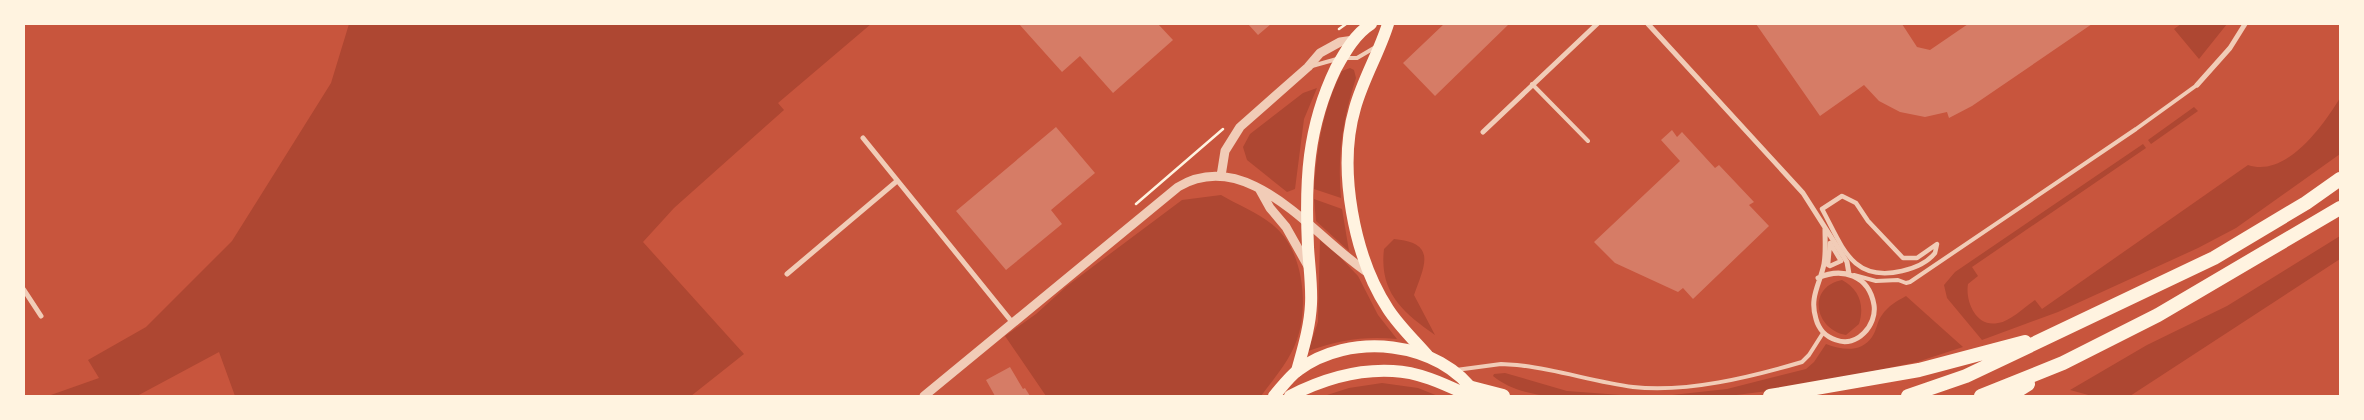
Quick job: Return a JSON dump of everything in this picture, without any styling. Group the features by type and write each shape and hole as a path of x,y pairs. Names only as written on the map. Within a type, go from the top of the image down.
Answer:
{"highway":[{"path":"1908,396 1966,376 2214,258 2306,203 2340,179"},
{"path":"2009,396 2063,363 2182,302 2340,208"},
{"path":"1770,396 1919,370 1962,357 2052,335"},
{"path":"1984,395 2063,363"},
{"path":"1473,394 1503,396"}],"main road":[{"path":"1297,371 1309,327 1312,303 1306,191 1310,142 1323,98 1342,58 1362,29 1371,24"},
{"path":"1388,24 1354,109 1349,140 1348,171 1355,226 1371,274 1388,310 1427,355 1451,371 1473,394"},
{"path":"1274,396 1297,371 1327,356 1366,347 1400,348 1427,355"},
{"path":"1290,396 1311,385 1357,373 1394,371 1435,380 1473,394"}],"street":[{"path":"1483,132 1597,24"},
{"path":"1648,24 1803,193 1847,262 1851,274 1864,286 1872,298 1874,306 1869,326 1860,337 1850,342 1837,341 1823,333 1817,324 1812,303 1818,278 1824,264 1825,229"},
{"path":"2197,85 2230,48 2244,24"},
{"path":"1221,176 1225,151 1240,127 1308,67 1320,53 1340,42 1354,40"},
{"path":"863,138 1012,322"},
{"path":"924,396 1178,187 1197,177 1221,176 1234,179 1284,202 1354,264 1371,274"},
{"path":"787,274 898,181"},
{"path":"1260,190 1270,208 1286,227 1309,268"},
{"path":"1842,196 1856,203 1868,221 1903,258 1908,260 1917,258 1937,244 1935,253 1917,267 1901,272 1876,273 1863,269 1845,254 1822,209 1842,196"},
{"path":"1830,243 1841,260 1840,262 1828,265 1830,243"},
{"path":"1818,278 1838,272 1851,274"},
{"path":"24,290 40,316"}],"lane":[{"path":"1308,67 1342,58 1357,58 1382,43"},
{"path":"1532,84 1588,141"},
{"path":"1851,274 1876,281 1898,280 1906,284 2136,129 2197,85"},
{"path":"1451,371 1496,364 1516,365 1633,387 1688,385 1725,381 1802,362 1810,355 1823,333"}],"path":[{"path":"1336,32 1346,24"},
{"path":"1136,204 1224,128"}],"shaded area":[{"path":"349,24 871,24 778,103 784,110 674,208 643,242 744,354 691,396 235,396 219,352 137,396 48,396 99,378 88,360 146,327 232,241 331,83"},
{"path":"2181,24 2227,24 2199,59 2174,29"},
{"path":"1350,68 1354,70 1356,78 1344,122 1342,137 1340,167 1341,198 1314,189 1319,143 1330,99 1342,71"},
{"path":"1317,88 1304,119 1295,189 1287,192 1247,160 1243,147 1250,134 1303,93"},
{"path":"2340,98 2340,154 2236,228 2198,248 2058,312 1982,340 1947,298 1944,285 1955,272 2143,144 2146,148 1972,267 1978,276 1968,284 1968,298 1974,312 1984,321 1990,323 2003,322 2013,317 2035,300 2042,309 2248,165 2262,167 2276,164 2289,157 2313,135"},
{"path":"2194,107 2198,111 2151,144 2148,140"},
{"path":"1221,195 1255,213 1274,226 1291,248 1297,261 1300,276 1303,306 1299,333 1283,366 1261,396 1046,396 1005,336 1036,314 1067,286 1182,200"},
{"path":"1314,199 1342,209 1349,251 1316,221"},
{"path":"2340,236 2340,259 2130,396 2092,396 2070,390 2147,345 2227,306"},
{"path":"1394,239 1408,241 1417,245 1422,250 1424,265 1414,295 1435,335 1403,309 1389,289 1383,264 1384,249"},
{"path":"1320,240 1358,276 1378,315 1397,339 1374,338 1352,340 1308,351 1318,322"},
{"path":"1842,280 1853,288 1861,304 1859,324 1846,335 1835,331 1827,325 1821,317 1819,308 1819,299 1823,291 1831,284"},
{"path":"1906,296 1963,347 1917,362 1792,388 1728,396 1663,396 1727,389 1806,369 1814,362 1826,344 1845,349 1862,346 1874,334 1884,312"},
{"path":"1505,373 1567,391 1634,396 1561,397 1542,395 1507,385 1493,376 1494,374"},
{"path":"1382,383 1418,388 1438,396 1324,396 1349,388"}],"building":[{"path":"1019,24 1158,24 1173,40 1113,93 1080,56 1062,72"},
{"path":"1248,24 1271,24 1258,35"},
{"path":"1444,24 1509,24 1435,96 1403,63"},
{"path":"1756,24 1902,24 1917,47 1930,50 1968,24 2092,24 1972,106 1949,118 1947,112 1925,117 1900,112 1879,101 1864,85 1820,116"},
{"path":"1056,127 1095,173 1051,210 1062,224 1006,270 956,211"},
{"path":"1672,130 1677,137 1682,132 1715,168 1719,165 1754,202 1749,205 1769,226 1693,299 1683,288 1678,292 1615,263 1594,242 1680,161 1661,140"},
{"path":"1010,367 1023,389 1025,388 1030,396 995,396 986,380"}]}
